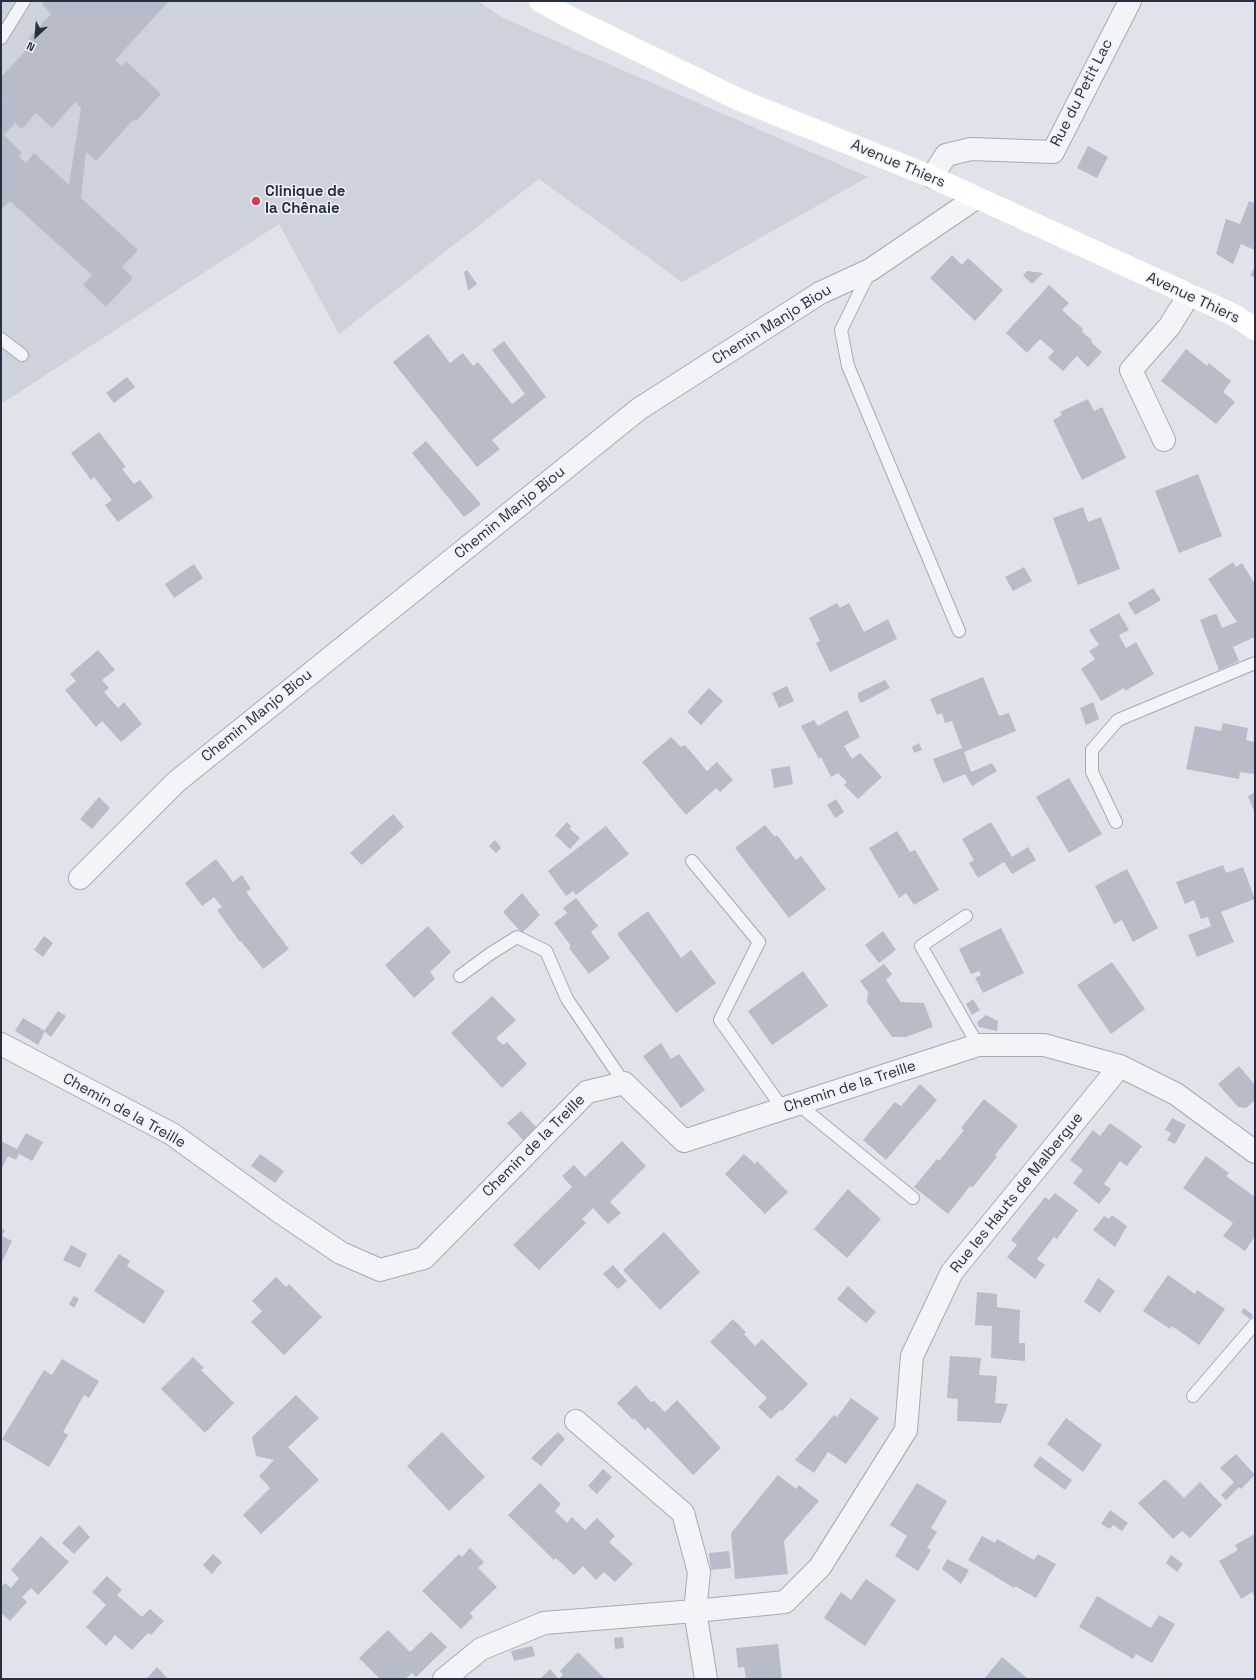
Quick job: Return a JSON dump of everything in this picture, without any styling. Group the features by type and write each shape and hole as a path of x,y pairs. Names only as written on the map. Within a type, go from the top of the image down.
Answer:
{"main road":[{"name":"Avenue Thiers","path":"540,1 569,17 740,100 932,177 1234,315 1255,328"}],"street":[{"name":"Rue du Petit Lac","path":"932,177 946,155 971,149 1052,152 1130,1"},
{"name":"Chemin Manjo Biou","path":"80,878 176,782 639,409 820,293 870,270 976,198"},
{"path":"1164,440 1131,370 1169,327 1189,295"},
{"name":"Chemin de la Treille","path":"1,1044 172,1134 280,1212 341,1253 380,1270 424,1258 587,1092 624,1083 684,1141 978,1045 1044,1045 1120,1066 1176,1094 1255,1152"},
{"name":"Rue les Hauts de Malbergue","path":"444,1679 481,1649 544,1623 785,1602 820,1567 906,1430 912,1356 952,1272 1120,1066"},
{"path":"576,1421 683,1513 699,1572 695,1611 706,1679"}],"lane":[{"path":"1,38 24,1"},
{"path":"870,270 841,330 848,366 959,631"},
{"path":"1,339 22,355"},
{"path":"1116,822 1092,772 1092,750 1118,720 1255,663"},
{"path":"692,861 758,942 720,1020 791,1107 913,1198"},
{"path":"966,916 921,946 978,1045"},
{"path":"460,976 517,937 546,951 567,999 624,1083"},
{"path":"1193,1396 1255,1324"}],"shaded area":[{"name":"Clinique de la Chênaie","path":"1,1 478,1 503,18 868,177 682,282 539,179 339,334 279,224 1,404"}],"building":[{"path":"45,1 169,1 115,60 122,66 126,61 161,94 136,121 134,119 96,161 86,152 81,198 138,250 122,267 133,278 106,307 83,285 92,275 10,201 1,210 1,105 3,103 1,100 1,77 33,43 28,39 51,14 42,4","holes":["75,102 81,108 69,185 34,153 26,163 19,157 22,153 4,135 15,123 22,129 36,113 52,128"]},
{"path":"1088,146 1108,157 1097,178 1077,168"},
{"path":"1249,201 1255,203 1255,250 1241,244 1233,264 1216,254 1226,219 1240,224"},
{"path":"952,255 962,265 968,258 1003,290 975,321 930,278"},
{"path":"1255,267 1255,278 1250,275"},
{"path":"467,270 477,284 468,291 464,272"},
{"path":"1027,271 1043,273 1032,284 1023,275"},
{"path":"1049,285 1069,303 1062,310 1083,329 1082,332 1092,340 1091,342 1102,352 1088,367 1077,356 1063,371 1048,358 1054,351 1040,339 1027,353 1006,333"},
{"path":"428,334 450,363 463,353 473,366 478,362 512,404 525,394 492,350 504,341 546,397 492,440 500,449 477,467 393,362"},
{"path":"1186,349 1207,366 1209,363 1231,381 1223,392 1235,402 1216,424 1161,381"},
{"path":"127,377 135,387 114,403 106,393"},
{"path":"1088,399 1094,411 1102,407 1126,458 1082,480 1053,420 1062,415 1060,412"},
{"path":"99,432 126,467 122,469 134,484 140,480 153,497 118,522 105,505 112,500 94,477 91,480 71,453"},
{"path":"426,441 481,504 464,517 412,453"},
{"path":"1198,474 1222,536 1179,553 1155,491"},
{"path":"1083,507 1088,522 1101,517 1120,569 1078,585 1053,518"},
{"path":"1233,562 1236,567 1242,563 1255,584 1255,637 1233,647 1239,661 1219,670 1200,620 1215,614 1217,615 1222,628 1237,622 1208,579"},
{"path":"194,564 203,578 174,598 165,584"},
{"path":"1024,567 1032,581 1013,591 1005,577"},
{"path":"1153,588 1161,600 1135,615 1128,603"},
{"path":"837,603 840,608 849,603 864,632 888,619 897,639 830,672 816,643 820,641 809,618"},
{"path":"1119,613 1129,630 1119,635 1126,648 1136,642 1154,674 1125,691 1124,688 1101,701 1081,669 1095,659 1089,651 1099,645 1089,630"},
{"path":"98,650 115,670 102,680 109,688 104,692 118,708 124,702 142,724 121,742 102,721 96,727 65,690 76,681 70,674"},
{"path":"983,677 999,716 1009,713 1016,731 964,752 971,772 992,763 997,771 972,786 965,774 943,783 933,759 962,748 952,721 945,723 942,713 937,715 930,699"},
{"path":"885,680 890,688 861,703 858,698 858,693"},
{"path":"787,686 794,701 779,708 772,693"},
{"path":"709,688 723,701 701,725 687,712"},
{"path":"1093,702 1099,719 1086,725 1080,708"},
{"path":"847,710 860,737 844,746 852,759 860,753 882,777 858,799 844,785 847,782 838,773 831,777 821,757 819,759 801,726 814,720 818,726"},
{"path":"1223,723 1248,728 1246,740 1255,742 1254,774 1240,772 1239,779 1186,769 1195,726 1221,731"},
{"path":"671,737 681,747 685,745 707,771 717,762 733,780 720,792 716,788 686,815 642,762"},
{"path":"919,743 922,750 914,753 912,747"},
{"path":"790,766 793,784 774,788 771,769"},
{"path":"1069,778 1102,834 1069,853 1036,797"},
{"path":"1255,792 1255,814 1248,796"},
{"path":"99,797 110,808 92,829 80,819"},
{"path":"836,799 844,812 835,818 827,805"},
{"path":"393,814 404,827 362,865 350,853"},
{"path":"567,822 572,827 569,828 580,838 570,849 555,835"},
{"path":"991,822 1012,857 1028,847 1036,860 1012,874 1004,862 978,878 969,863 974,860 962,839"},
{"path":"765,825 775,837 777,835 796,860 801,856 826,889 789,918 735,848"},
{"path":"606,826 629,854 576,895 573,891 566,896 548,871"},
{"path":"897,831 910,852 915,850 939,890 914,905 906,893 899,898 869,848"},
{"path":"495,840 501,848 496,853 489,846"},
{"path":"216,859 233,882 242,875 251,889 246,892 289,949 263,969 241,941 240,942 217,910 222,907 214,897 202,906 185,883"},
{"path":"1223,865 1226,873 1243,867 1255,899 1221,912 1234,942 1197,957 1188,935 1211,926 1208,917 1201,919 1194,900 1185,904 1176,882"},
{"path":"1127,869 1158,928 1133,942 1122,920 1114,924 1095,886"},
{"path":"522,893 540,915 522,933 503,912"},
{"path":"576,898 598,926 591,932 610,958 589,974 569,948 571,946 554,923 567,913 563,908"},
{"path":"648,911 681,958 691,950 716,983 676,1013 617,934"},
{"path":"428,926 451,952 430,972 435,979 414,998 385,965"},
{"path":"1001,928 1024,973 983,993 975,978 981,975 979,971 971,974 959,949"},
{"path":"883,931 896,950 879,963 865,945"},
{"path":"44,936 53,943 43,957 34,950"},
{"path":"1112,962 1145,1009 1111,1034 1077,985"},
{"path":"884,964 892,974 886,980 901,1002 924,1003 933,1027 906,1037 892,1037 867,1002 868,992 860,981"},
{"path":"803,971 828,1006 772,1045 748,1011"},
{"path":"492,996 516,1020 496,1038 503,1045 507,1042 527,1064 502,1088 451,1033"},
{"path":"973,999 980,1010 972,1015 966,1004"},
{"path":"58,1011 66,1016 51,1037 44,1031"},
{"path":"986,1015 998,1021 997,1031 979,1027 977,1022"},
{"path":"23,1018 45,1031 38,1045 15,1031"},
{"path":"661,1043 671,1059 679,1054 705,1090 681,1108 643,1056"},
{"path":"1239,1066 1255,1085 1255,1100 1246,1108 1238,1107 1218,1084"},
{"path":"920,1084 937,1100 886,1160 863,1140 895,1102 901,1106"},
{"path":"984,1099 1018,1126 995,1155 997,1157 972,1188 970,1186 948,1214 914,1187 937,1159 939,1161 964,1130 961,1128"},
{"path":"521,1111 537,1128 523,1140 507,1123"},
{"path":"1172,1118 1186,1125 1175,1144 1167,1140 1171,1133 1165,1130"},
{"path":"1110,1123 1142,1146 1127,1166 1120,1161 1104,1184 1111,1189 1099,1204 1073,1183 1083,1170 1070,1160 1093,1130 1100,1136"},
{"path":"26,1133 43,1142 32,1161 19,1154 16,1160 8,1156 1,1170 1,1141 17,1149"},
{"path":"622,1141 646,1166 610,1202 621,1213 608,1224 593,1208 582,1219 586,1223 539,1270 513,1245 572,1187 562,1176 574,1165 585,1177"},
{"path":"260,1154 284,1171 275,1183 251,1166"},
{"path":"744,1154 755,1164 757,1161 788,1192 765,1214 725,1174"},
{"path":"1206,1156 1229,1173 1226,1176 1255,1197 1255,1236 1245,1251 1223,1236 1233,1223 1183,1188"},
{"path":"848,1189 881,1219 847,1258 814,1229"},
{"path":"1055,1193 1078,1210 1057,1239 1054,1237 1037,1259 1045,1265 1035,1279 1007,1257 1017,1245 1011,1240 1045,1197 1049,1200"},
{"path":"1112,1215 1127,1226 1115,1247 1093,1230 1104,1216 1109,1219"},
{"path":"1,1229 5,1230 2,1236 12,1241 1,1264"},
{"path":"664,1232 700,1272 660,1310 623,1270"},
{"path":"71,1245 87,1254 80,1268 63,1260"},
{"path":"119,1254 130,1261 127,1266 165,1291 144,1324 94,1291"},
{"path":"613,1265 627,1281 618,1289 603,1274"},
{"path":"1168,1275 1195,1294 1197,1290 1225,1309 1199,1345 1172,1326 1170,1329 1143,1311"},
{"path":"276,1277 286,1287 289,1284 322,1317 284,1355 251,1322 262,1311 252,1301"},
{"path":"1098,1278 1115,1291 1100,1313 1084,1302"},
{"path":"848,1286 876,1312 866,1323 837,1299"},
{"path":"977,1292 997,1294 997,1307 1020,1310 1019,1343 1025,1343 1025,1361 991,1358 992,1326 975,1325"},
{"path":"74,1296 79,1299 74,1308 69,1304"},
{"path":"1244,1308 1253,1315 1250,1319 1241,1312"},
{"path":"733,1319 746,1332 744,1334 755,1346 762,1339 808,1384 782,1411 780,1410 771,1419 758,1407 767,1398 710,1342"},
{"path":"950,1356 981,1358 979,1375 997,1376 995,1403 1008,1404 1001,1423 957,1421 958,1399 947,1398"},
{"path":"193,1357 204,1368 201,1370 234,1403 205,1433 161,1389"},
{"path":"62,1359 99,1381 89,1398 84,1395 63,1432 68,1435 49,1467 2,1439 44,1370 52,1375"},
{"path":"636,1385 651,1402 654,1401 665,1412 677,1400 721,1448 693,1475 648,1427 645,1430 617,1403"},
{"path":"296,1395 319,1418 288,1447 319,1480 261,1534 243,1515 270,1488 259,1476 274,1460 256,1456 252,1437"},
{"path":"851,1398 879,1418 846,1464 828,1452 814,1473 795,1460 834,1415 837,1417"},
{"path":"1066,1418 1102,1445 1083,1472 1047,1444"},
{"path":"442,1432 485,1477 449,1511 407,1466"},
{"path":"558,1432 565,1439 541,1466 531,1458"},
{"path":"1236,1454 1255,1475 1241,1489 1239,1487 1226,1500 1221,1495 1234,1482 1220,1468"},
{"path":"1040,1456 1072,1480 1065,1490 1033,1466"},
{"path":"603,1469 612,1477 597,1494 588,1486"},
{"path":"778,1475 796,1489 799,1485 819,1501 784,1541 788,1574 735,1579 731,1533"},
{"path":"1165,1479 1184,1498 1200,1482 1222,1505 1190,1538 1182,1531 1173,1539 1138,1503"},
{"path":"540,1483 561,1504 555,1511 567,1523 572,1517 585,1530 597,1518 615,1536 609,1542 633,1564 615,1582 604,1572 596,1580 583,1566 574,1575 556,1558 554,1560 508,1515"},
{"path":"917,1483 947,1501 931,1528 937,1532 927,1548 931,1550 918,1571 895,1556 907,1536 890,1525"},
{"path":"1110,1510 1128,1523 1122,1531 1113,1525 1110,1529 1101,1524"},
{"path":"79,1525 90,1537 74,1554 62,1543"},
{"path":"1255,1534 1255,1597 1252,1592 1241,1599 1219,1561 1238,1550 1235,1545"},
{"path":"41,1536 69,1562 38,1595 31,1588 22,1597 27,1602 10,1621 1,1613 1,1587 5,1583 11,1588 19,1578 11,1570"},
{"path":"982,1536 995,1543 997,1539 1034,1560 1038,1554 1056,1564 1036,1598 1015,1586 1014,1588 968,1560"},
{"path":"470,1548 484,1562 478,1568 497,1587 470,1613 473,1617 461,1629 422,1591 459,1554 462,1557"},
{"path":"729,1551 731,1568 711,1570 709,1553"},
{"path":"213,1554 222,1562 212,1574 203,1565"},
{"path":"1171,1555 1183,1564 1177,1572 1166,1563"},
{"path":"947,1559 969,1570 961,1584 942,1569"},
{"path":"107,1576 122,1590 117,1595 142,1617 150,1609 164,1621 151,1635 148,1633 132,1650 115,1635 106,1646 86,1627 106,1605 92,1592"},
{"path":"866,1579 896,1600 865,1646 824,1618 841,1592 851,1600"},
{"path":"1097,1596 1151,1628 1159,1615 1175,1624 1152,1663 1136,1654 1133,1659 1079,1627"},
{"path":"388,1630 410,1652 431,1632 447,1647 416,1677 412,1673 405,1679 380,1679 359,1658"},
{"path":"623,1637 624,1648 615,1649 614,1638"},
{"path":"778,1644 782,1679 746,1679 744,1667 738,1668 736,1648"},
{"path":"532,1646 535,1656 514,1661 511,1651"},
{"path":"578,1652 605,1679 559,1679 563,1675 560,1671"},
{"path":"1002,1657 1028,1679 984,1679"},
{"path":"157,1667 168,1679 146,1679"},
{"path":"550,1669 559,1679 540,1679"}],"place":[{"name":"Clinique de la Chênaie","path":"256,201"}]}
